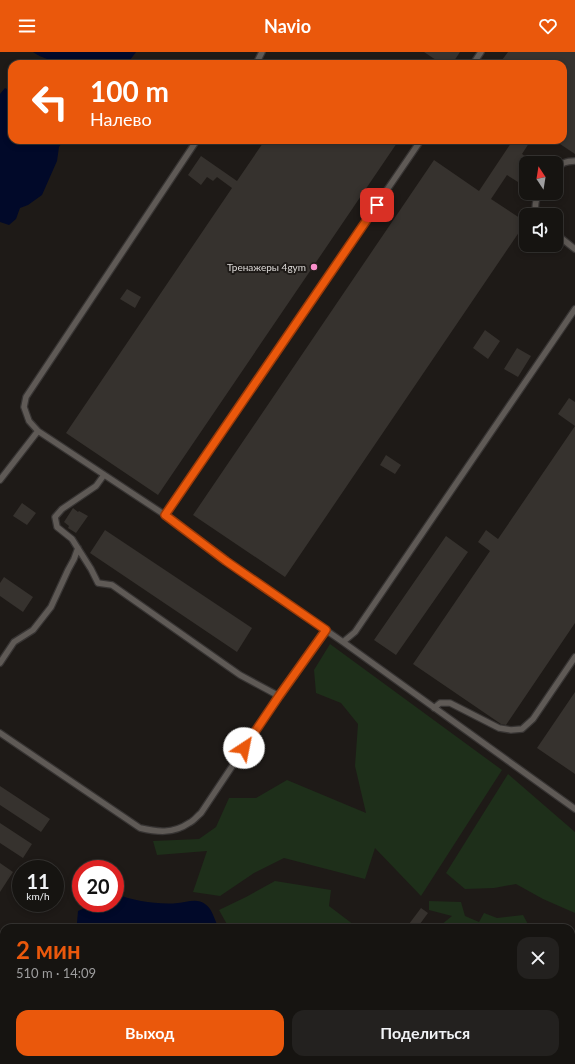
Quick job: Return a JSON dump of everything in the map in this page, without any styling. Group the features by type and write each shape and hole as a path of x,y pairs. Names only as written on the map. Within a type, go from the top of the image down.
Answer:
{"lane":[{"path":"195,144 26,397 24,407 29,421 38,431 165,515 226,561 343,642 575,809"},
{"path":"165,515 418,144"},
{"path":"563,163 575,161"},
{"path":"563,240 575,249"},
{"path":"343,642 355,632 575,309"},
{"path":"0,480 38,431"},
{"path":"104,475 96,486 62,509 55,517 57,527 72,539 98,583 112,585 240,675 279,696"},
{"path":"0,663 14,642 33,630 51,607 74,560 78,548"},
{"path":"0,733 140,828 157,832 174,830 190,823 201,813 279,696 326,630"},
{"path":"434,708 440,703 450,703 499,728 511,730 522,729 533,719 575,657"}],"green space":[{"path":"330,644 502,770 421,896 375,848 365,879 284,858 254,873 220,896 193,892 207,851 157,855 153,841 199,839 216,827 229,798 256,798 287,780 366,813 355,766 358,724 341,703 316,693 314,670"},
{"path":"508,774 575,832 575,913 543,899 516,884 494,888 465,889 446,873"},
{"path":"275,881 331,890 329,906 353,924 227,924 219,910"},
{"path":"429,901 461,902 465,916 479,922 484,913 497,918 523,915 528,924 442,924 452,916 429,910"}],"water":[{"path":"33,52 136,52 130,60 51,60"},
{"path":"5,88 8,90 8,144 61,144 59,147 57,161 42,195 28,205 20,208 16,219 9,225 0,222 0,94"},
{"path":"124,896 155,903 199,901 208,906 217,924 76,924 78,912 124,912"}],"building":[{"path":"424,52 460,52 455,60 436,60"},
{"path":"508,52 575,52 575,154 560,144 567,144 567,60 502,60"},
{"path":"262,144 396,144 158,495 66,433 232,188 217,177 213,181 207,177 201,185 188,175 201,156 237,181"},
{"path":"510,144 528,144 522,154 525,156 519,156 519,183 507,175 491,199 519,217 519,232 285,577 193,515 434,160 479,191"},
{"path":"127,289 141,297 135,308 120,299"},
{"path":"485,330 500,341 488,359 473,348"},
{"path":"517,348 531,356 518,377 504,369"},
{"path":"569,398 575,402 575,426 558,414"},
{"path":"575,426 575,623 506,725 501,724 413,664 490,551 478,542 486,530 498,539"},
{"path":"386,455 401,465 395,474 380,465"},
{"path":"22,503 36,513 27,525 13,516"},
{"path":"73,508 88,516 76,533 68,528 69,526 64,522"},
{"path":"105,530 252,628 237,652 90,553"},
{"path":"446,536 468,552 396,655 374,640"},
{"path":"4,577 33,597 23,612 0,596 0,583"},
{"path":"575,692 575,774 537,748"},
{"path":"0,786 50,819 41,832 0,805"},
{"path":"0,823 32,844 23,858 0,843"},
{"path":"0,863 12,871 12,874 0,892"},
{"path":"421,908 428,913 420,924 409,924"}],"place":[{"name":"Тренажеры 4gym","path":"314,267"}],"route":[{"path":"244,748 326,630 226,561 165,515 377,205"}]}
